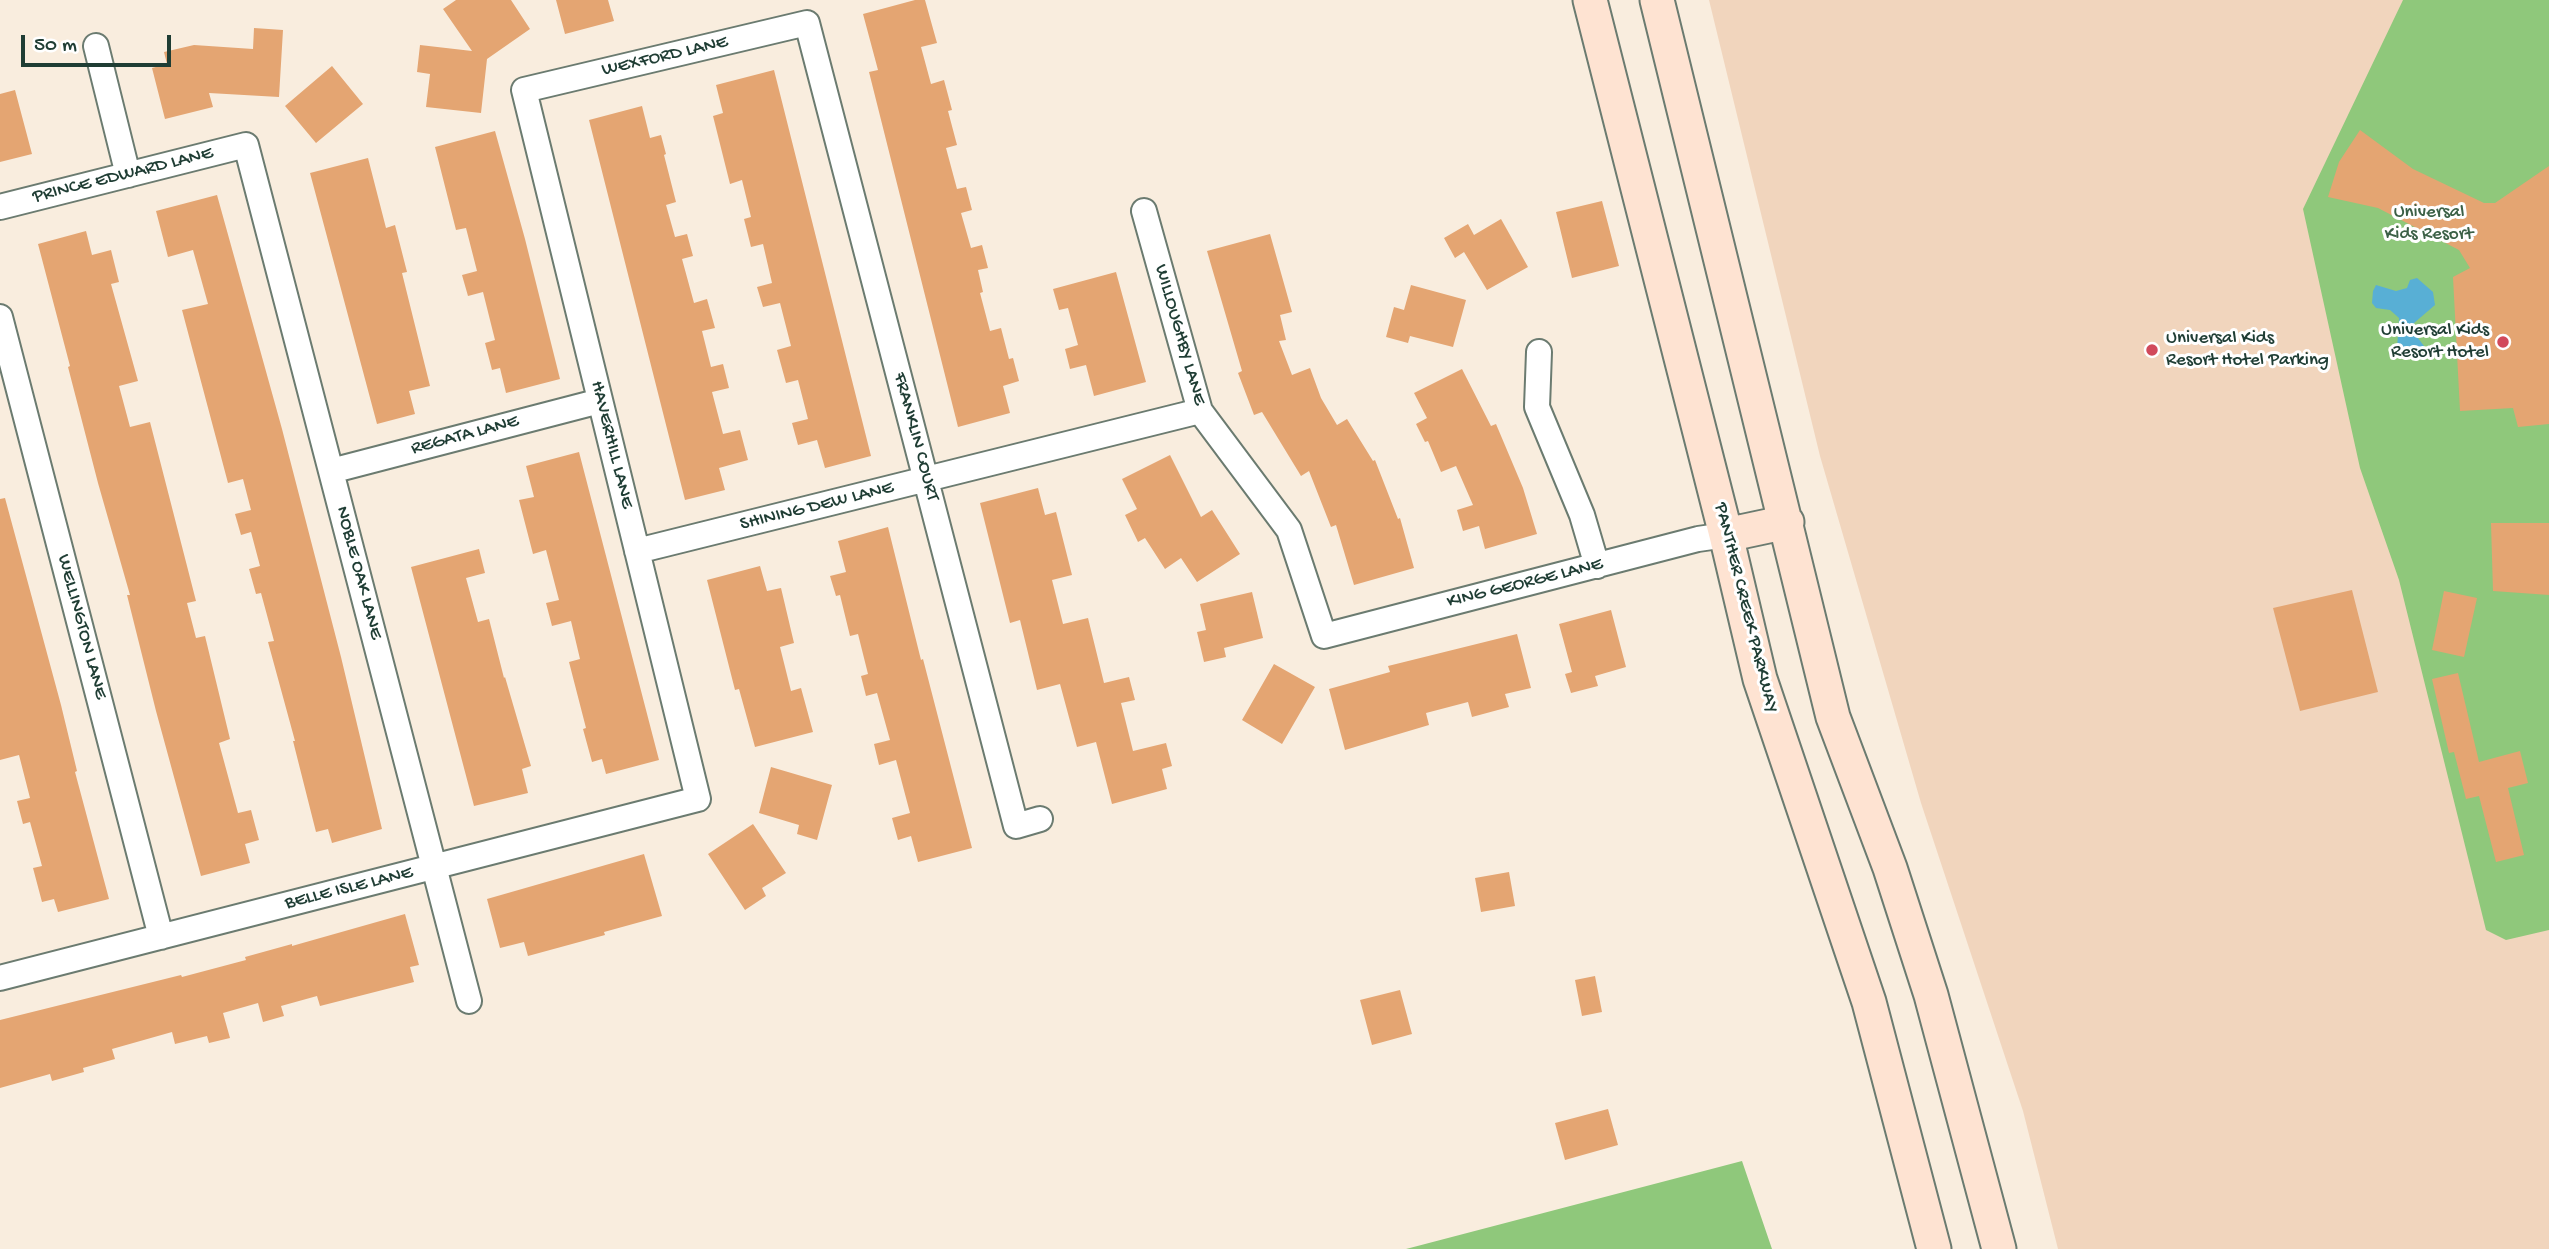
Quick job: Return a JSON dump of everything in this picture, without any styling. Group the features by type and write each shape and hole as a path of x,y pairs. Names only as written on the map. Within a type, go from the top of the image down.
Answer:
{"main road":[{"name":"PANTHER CREEK PARKWAY","path":"1590,0 1760,679 1868,1002 1934,1249"},
{"path":"1657,0 1833,717 1890,868 1931,995 1999,1249"},
{"path":"1726,535 1787,523"}],"street":[{"name":"WEXFORD LANE","path":"524,90 807,23"},
{"name":"FRANKLIN COURT","path":"807,23 1016,826 1040,819"},
{"path":"96,46 128,175"},
{"name":"HAVERHILL LANE","path":"524,90 698,799"},
{"name":"PRINCE EDWARD LANE","path":"0,207 246,145"},
{"name":"NOBLE OAK LANE","path":"246,145 469,1001"},
{"name":"WILLOUGHBY LANE","path":"1144,211 1200,411 1289,530 1324,636"},
{"name":"WELLINGTON LANE","path":"0,317 161,937"},
{"path":"1539,352 1537,407 1582,515 1597,566"},
{"name":"REGATA LANE","path":"331,471 600,401"},
{"name":"SHINING DEW LANE","path":"637,551 1200,411"},
{"name":"KING GEORGE LANE","path":"1324,636 1698,539 1726,535"},
{"name":"BELLE ISLE LANE","path":"0,978 698,799"}],"shaded area":[{"path":"1709,0 2549,0 2549,1249 2058,1249 2023,1111 1921,803 1820,456"}],"green space":[{"name":"Universal Kids Resort","path":"2403,0 2549,0 2549,930 2506,940 2486,930 2399,580 2360,468 2303,209"},
{"path":"1742,1161 1772,1249 1406,1249"}],"water":[{"path":"2417,278 2433,292 2435,305 2414,323 2415,334 2424,346 2419,354 2409,358 2401,356 2397,349 2399,318 2390,310 2376,308 2372,303 2373,291 2376,285 2396,291 2407,288 2410,280"}],"building":[{"path":"456,0 511,0 530,29 487,59 481,113 426,107 430,74 417,72 420,45 472,51 443,9"},
{"path":"556,0 608,0 614,21 565,34"},
{"path":"915,0 925,0 937,43 921,47 931,84 944,80 952,110 948,111 957,145 946,148 957,189 966,187 972,210 961,213 971,248 982,245 988,268 978,270 983,292 980,293 990,331 1001,328 1009,359 1013,358 1019,381 1003,386 1010,413 958,427 869,72 878,70 863,14"},
{"path":"254,28 283,30 279,97 209,93 213,107 165,119 152,68 167,64 164,52 194,45 253,49"},
{"path":"332,66 363,104 316,143 285,106"},
{"path":"774,70 871,456 825,468 817,440 798,445 792,423 808,419 798,380 786,383 777,350 791,346 780,303 763,307 757,287 772,283 763,244 751,247 744,219 751,217 742,180 730,184 713,116 723,113 716,85"},
{"path":"15,90 32,154 0,162 0,94"},
{"path":"642,106 650,138 661,135 666,154 664,155 676,202 666,205 675,237 687,234 693,256 682,259 694,303 707,299 715,328 702,331 711,367 723,364 729,388 712,392 723,434 740,430 748,460 719,468 725,490 685,500 589,120"},
{"name":"Universal Kids Resort Hotel","path":"2360,130 2413,169 2484,203 2495,203 2549,166 2549,424 2518,427 2513,408 2460,411 2453,277 2470,268 2459,250 2378,208 2328,197 2339,162"},
{"path":"495,131 560,379 506,393 500,368 492,370 485,343 495,340 483,292 468,296 462,275 477,271 466,228 456,230 435,147"},
{"path":"368,158 386,228 395,225 407,272 402,273 430,386 409,391 415,414 377,424 310,173"},
{"path":"217,195 282,429 382,829 332,843 328,829 316,832 268,642 274,641 261,593 256,594 249,569 260,566 251,532 241,535 235,514 251,510 243,479 228,483 182,310 208,304 193,250 168,257 156,211"},
{"path":"1602,201 1619,266 1572,278 1556,212"},
{"path":"1501,219 1528,267 1487,290 1464,252 1455,258 1444,238 1468,224 1474,235"},
{"path":"86,231 92,255 111,250 119,282 111,284 138,381 119,386 130,427 150,422 196,601 187,603 196,638 205,636 230,739 219,743 238,813 251,810 259,840 245,844 250,863 201,876 156,711 127,595 130,595 98,483 38,244"},
{"path":"1270,234 1292,312 1280,315 1286,340 1279,341 1292,375 1310,368 1321,398 1337,425 1347,419 1373,461 1375,460 1398,519 1400,518 1414,568 1354,585 1336,525 1331,527 1309,471 1301,476 1262,412 1254,415 1238,373 1242,371 1207,251"},
{"path":"1116,272 1146,382 1094,396 1086,365 1070,369 1065,349 1078,345 1068,308 1059,310 1053,289"},
{"path":"1411,285 1466,300 1453,347 1410,336 1408,343 1386,337 1394,307 1404,310"},
{"path":"1462,369 1491,426 1496,424 1523,488 1537,534 1485,549 1479,526 1463,531 1457,510 1473,505 1456,466 1441,472 1428,441 1425,442 1416,424 1427,418 1414,393"},
{"path":"579,452 659,760 606,774 602,759 592,762 583,729 586,728 569,662 580,659 571,621 552,626 546,603 559,600 546,550 533,554 519,500 534,497 526,466"},
{"path":"1170,455 1201,517 1212,510 1240,554 1197,582 1181,558 1165,569 1145,538 1138,542 1125,515 1137,509 1122,479"},
{"path":"1038,488 1045,515 1056,512 1072,575 1052,580 1063,624 1088,618 1104,683 1129,677 1135,700 1121,703 1133,751 1166,743 1172,766 1162,769 1167,789 1112,804 1096,742 1077,747 1060,684 1037,690 1020,620 1010,623 980,503"},
{"path":"5,498 61,705 77,771 75,772 109,899 58,912 54,899 42,902 33,868 42,866 30,822 23,824 17,801 30,798 19,755 0,760 0,499"},
{"path":"2491,523 2549,523 2549,595 2493,591"},
{"path":"888,527 972,848 918,862 911,836 898,840 892,818 910,813 896,760 879,765 874,744 890,740 877,693 866,696 861,676 868,674 858,634 850,636 840,595 836,596 830,576 846,572 838,541"},
{"path":"479,549 485,573 466,578 478,622 489,619 531,766 522,769 528,793 474,806 411,567"},
{"path":"760,566 767,591 781,588 794,643 780,647 791,691 801,688 813,732 755,747 739,689 735,690 707,580"},
{"path":"2352,590 2378,692 2300,711 2273,608"},
{"path":"2444,591 2477,598 2464,657 2432,650"},
{"path":"1252,592 1263,638 1224,648 1226,657 1204,662 1197,632 1206,630 1200,604"},
{"path":"1611,610 1626,667 1595,676 1598,686 1571,693 1565,674 1572,672 1559,624"},
{"path":"1517,634 1531,688 1505,694 1509,707 1472,717 1468,702 1426,713 1429,725 1345,750 1329,689 1390,672 1388,666"},
{"path":"1274,664 1315,687 1282,744 1242,720"},
{"path":"2458,673 2479,762 2520,751 2528,783 2508,788 2524,855 2496,862 2479,796 2466,799 2454,752 2449,753 2432,679"},
{"path":"771,767 832,785 817,840 797,834 799,825 759,813"},
{"path":"753,824 786,873 762,888 766,896 745,910 708,854"},
{"path":"644,854 662,916 528,956 524,942 500,948 487,899"},
{"path":"1509,872 1515,906 1481,912 1475,878"},
{"path":"405,914 419,965 410,967 414,982 320,1006 317,996 281,1006 284,1016 263,1022 258,1003 223,1013 230,1038 209,1043 207,1036 175,1044 172,1032 112,1049 115,1059 83,1068 84,1072 52,1081 50,1074 0,1088 0,1020 181,975 182,977 246,960 245,957"},
{"path":"1595,976 1602,1012 1582,1016 1575,980"},
{"path":"1400,990 1412,1034 1372,1045 1360,1000"},
{"path":"1608,1109 1618,1145 1565,1160 1555,1123"}],"place":[{"name":"Universal Kids Resort Hotel","path":"2503,342"},
{"name":"Universal Kids Resort Hotel Parking","path":"2152,350"}]}
